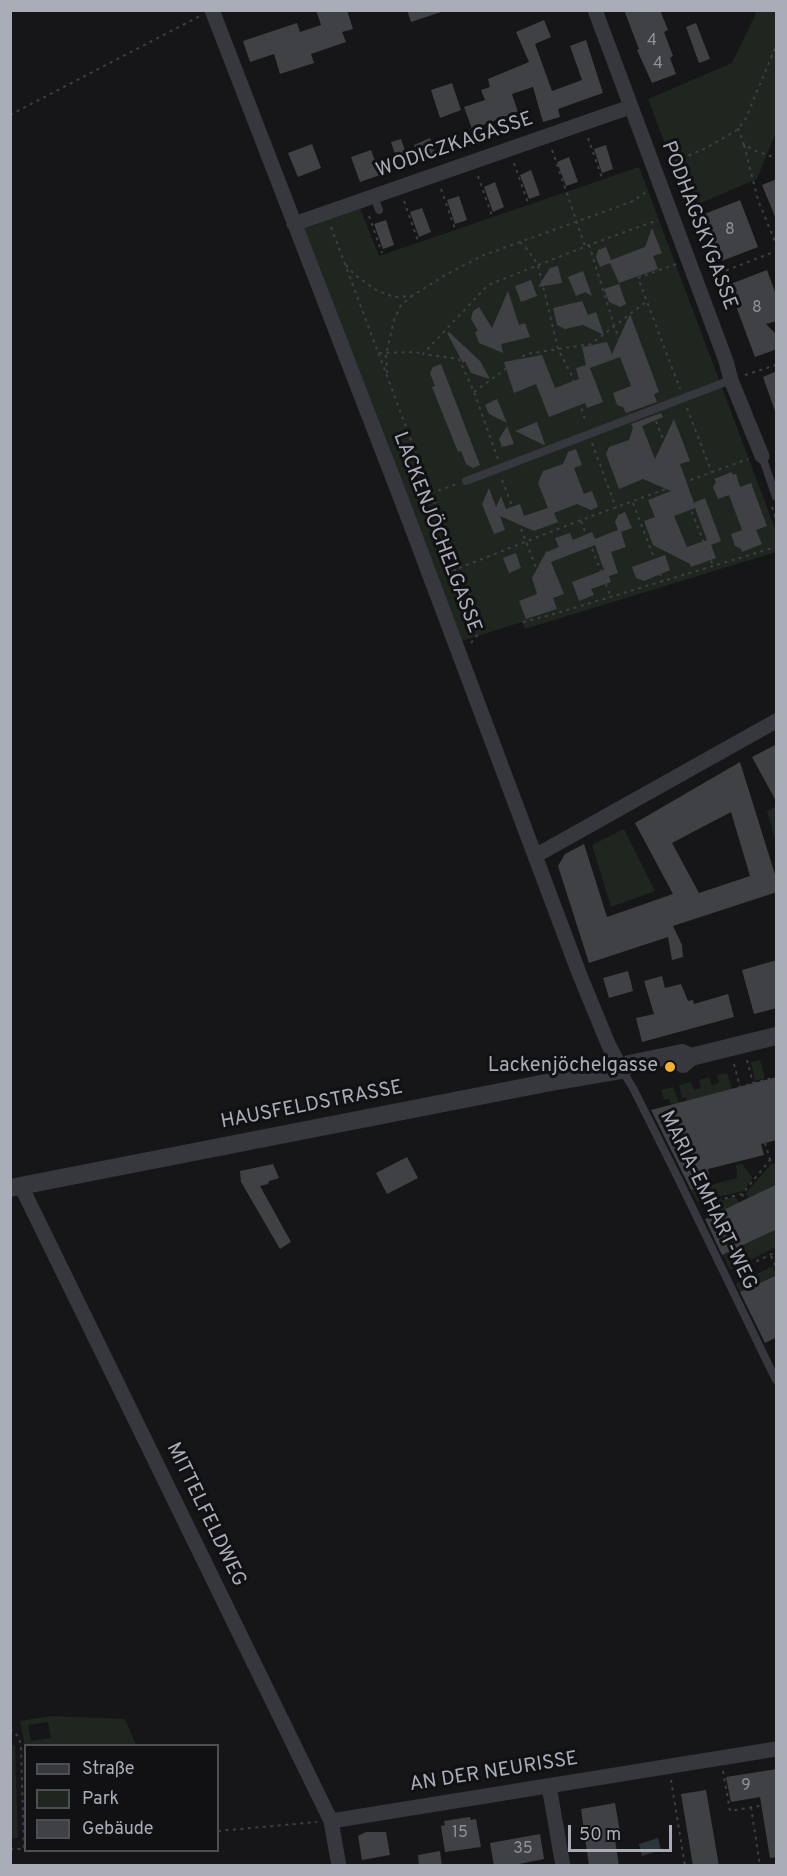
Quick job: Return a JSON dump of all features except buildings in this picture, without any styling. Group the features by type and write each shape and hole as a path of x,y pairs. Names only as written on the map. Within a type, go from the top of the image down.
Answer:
{"street":[{"name":"PODHAGSKYGASSE","path":"595,10 726,361 758,457"},
{"name":"LACKENJÖCHELGASSE","path":"206,13 294,224 403,504 583,984 609,1046 623,1070"},
{"name":"WODICZKAGASSE","path":"294,224 377,203 589,128 630,107"},
{"path":"536,856 777,721"},
{"name":"HAUSFELDSTRASSE","path":"16,1187 555,1081 623,1070 629,1064 682,1053 691,1057 777,1036"},
{"name":"MITTELFELDWEG","path":"16,1187 331,1821 339,1866"},
{"name":"AN DER NEURISSE","path":"331,1821 777,1749"},
{"path":"549,1785 563,1866"}],"lane":[{"path":"466,480 731,380"},
{"path":"758,457 777,497"},
{"name":"MARIA-EMHART-WEG","path":"623,1070 777,1380"}],"path":[{"path":"10,115 206,13"},
{"path":"654,171 708,147 738,128 745,120 777,46"},
{"path":"770,61 777,64"},
{"path":"589,128 602,178"},
{"path":"738,128 758,200 777,244"},
{"path":"744,145 756,152 777,158"},
{"path":"551,148 614,325 713,566"},
{"path":"514,162 528,203"},
{"path":"477,175 492,216"},
{"path":"441,188 455,229"},
{"path":"387,376 386,353 394,320 402,305 412,296 466,264 519,242 631,202 651,190"},
{"path":"404,201 418,241"},
{"path":"370,213 382,253"},
{"path":"328,219 430,493 482,624 480,632 460,654"},
{"path":"423,354 488,285 662,219"},
{"path":"519,242 538,265 558,349 572,376 589,433 616,508"},
{"path":"712,276 777,251"},
{"path":"344,262 355,275 376,290 394,297 412,296"},
{"path":"678,263 638,278 712,473"},
{"path":"474,392 526,354 591,344 647,301"},
{"path":"379,353 415,352 459,359 474,392 499,468 554,614"},
{"path":"731,380 777,365"},
{"path":"432,580 581,520 758,457"},
{"path":"403,504 466,480"},
{"path":"632,501 663,581"},
{"path":"581,520 611,597"},
{"path":"523,622 777,547"},
{"path":"747,1060 753,1083"},
{"path":"734,1064 740,1087 777,1077"},
{"path":"765,1143 770,1160"},
{"path":"770,1160 777,1160"},
{"path":"695,1206 742,1194 770,1160"},
{"path":"742,1194 745,1200"},
{"path":"725,1276 777,1252"},
{"path":"771,1255 777,1267"},
{"path":"10,1729 19,1737 21,1748 24,1824"},
{"path":"722,1765 730,1811 777,1803"},
{"path":"670,1773 685,1866"},
{"path":"751,1807 760,1866"},
{"path":"219,1831 331,1821"}],"green space":[{"path":"757,11 776,11 776,132 757,179 689,208 648,99 732,63"},
{"path":"639,167 776,531 776,552 525,629 522,622 462,641 303,229 360,208 379,256"},
{"path":"776,806 776,843 767,811"},
{"path":"624,829 655,891 611,907 592,845"},
{"path":"760,1060 765,1078 755,1081 751,1062"},
{"path":"727,1073 732,1089 687,1101 686,1097 682,1098 679,1085 691,1082 694,1090 701,1088 699,1080 709,1077 712,1085 719,1083 717,1075"},
{"path":"673,1087 679,1102 671,1105 669,1099 664,1100 661,1090"},
{"path":"776,1163 776,1184 748,1198 746,1193 771,1164"},
{"path":"742,1164 753,1178 743,1191 697,1202 691,1190 737,1178 736,1165"},
{"path":"733,1197 739,1203 713,1215 708,1206 710,1204"},
{"path":"776,1229 776,1247 730,1270 723,1255"},
{"path":"773,1266 776,1275 740,1292 736,1284"},
{"path":"52,1716 125,1719 136,1744 24,1744 20,1721","holes":["48,1722 51,1738 31,1741 28,1725"]},
{"path":"15,1745 18,1838 11,1839 10,1746"}],"shaded area":[{"path":"658,1838 661,1850 642,1856 639,1844"}],"place":[{"name":"Lackenjöchelgasse","path":"670,1067"}]}
